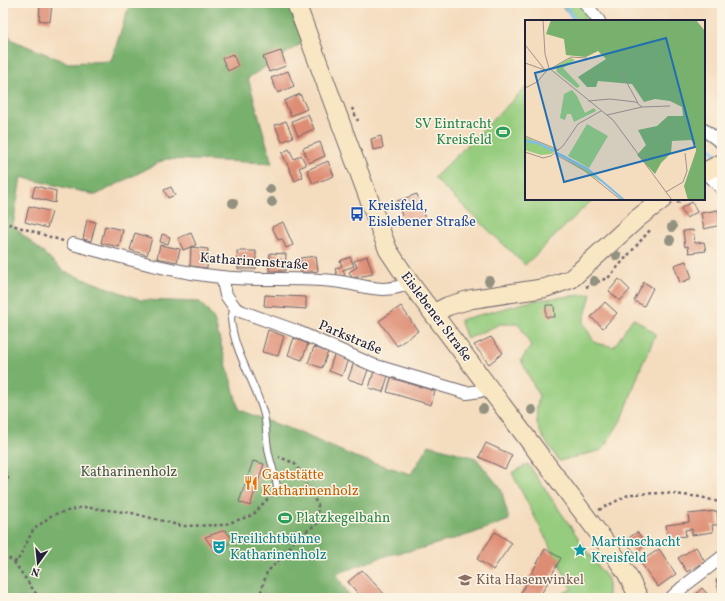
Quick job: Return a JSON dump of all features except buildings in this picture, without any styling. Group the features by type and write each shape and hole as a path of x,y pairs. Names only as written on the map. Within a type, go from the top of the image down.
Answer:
{"main road":[{"name":"Eislebener Straße","path":"296,3 388,250 410,284 434,313 619,561 639,598"},
{"path":"434,313 448,306 472,299 545,288 571,279 638,218 662,200"}],"street":[{"path":"585,3 598,20"},
{"path":"705,131 722,143"},
{"path":"712,168 722,189"},
{"name":"Katharinenstraße","path":"73,244 150,264 222,277 334,281 383,290 398,288 410,284"},
{"path":"222,277 226,295 235,308"},
{"name":"Parkstraße","path":"235,308 296,331 373,365 467,393 480,391 488,386"},
{"path":"671,598 722,557"}],"lane":[{"path":"235,308 231,318 235,336 244,365 256,390 264,417 270,458 275,471 277,488"}],"path":[{"path":"3,222 54,240 73,244"},
{"path":"259,598 267,572 285,554 296,538 317,524 318,505 294,463 280,457 270,458"},
{"path":"3,466 8,478 3,485"},
{"path":"14,561 16,562 32,530 52,515 83,507 132,513 182,526 223,525 253,515 277,488"},
{"path":"586,516 630,494 665,492 701,497 722,502"},
{"path":"3,556 14,561 39,598"}],"green space":[{"name":"Katharinenholz","path":"130,3 296,3 310,38 248,78 272,163 166,159 96,195 21,177 13,226 65,272 141,300 200,302 214,319 239,410 298,432 355,457 411,474 429,445 476,458 501,489 509,520 471,534 419,549 388,555 336,574 351,598 3,598 3,25 12,40 68,63 111,61"},
{"path":"558,3 578,3 592,20 575,20"},
{"name":"SV Eintracht Kreisfeld","path":"525,88 525,200 592,200 525,265 434,178"},
{"path":"591,294 583,323 595,343 614,347 633,318 656,334 641,367 623,417 602,450 559,461 543,437 537,424 536,416 539,396 521,360 531,346 519,324 500,324 467,339 460,320 536,300"},
{"path":"528,464 594,561 608,579 608,598 552,598 572,589 512,473"}],"waterway":[{"path":"563,3 574,20"},
{"path":"705,144 720,158"}],"place":[{"name":"SV Eintracht Kreisfeld","path":"503,132"},
{"name":"Kreisfeld, Eislebener Straße","path":"357,214"},
{"name":"Gaststätte Katharinenholz","path":"251,483"},
{"name":"Platzkegelbahn","path":"285,518"},
{"name":"Freilichtbühne Katharinenholz","path":"219,547"},
{"name":"Martinschacht Kreisfeld","path":"580,550"},
{"name":"Kita Hasenwinkel","path":"465,580"}]}
